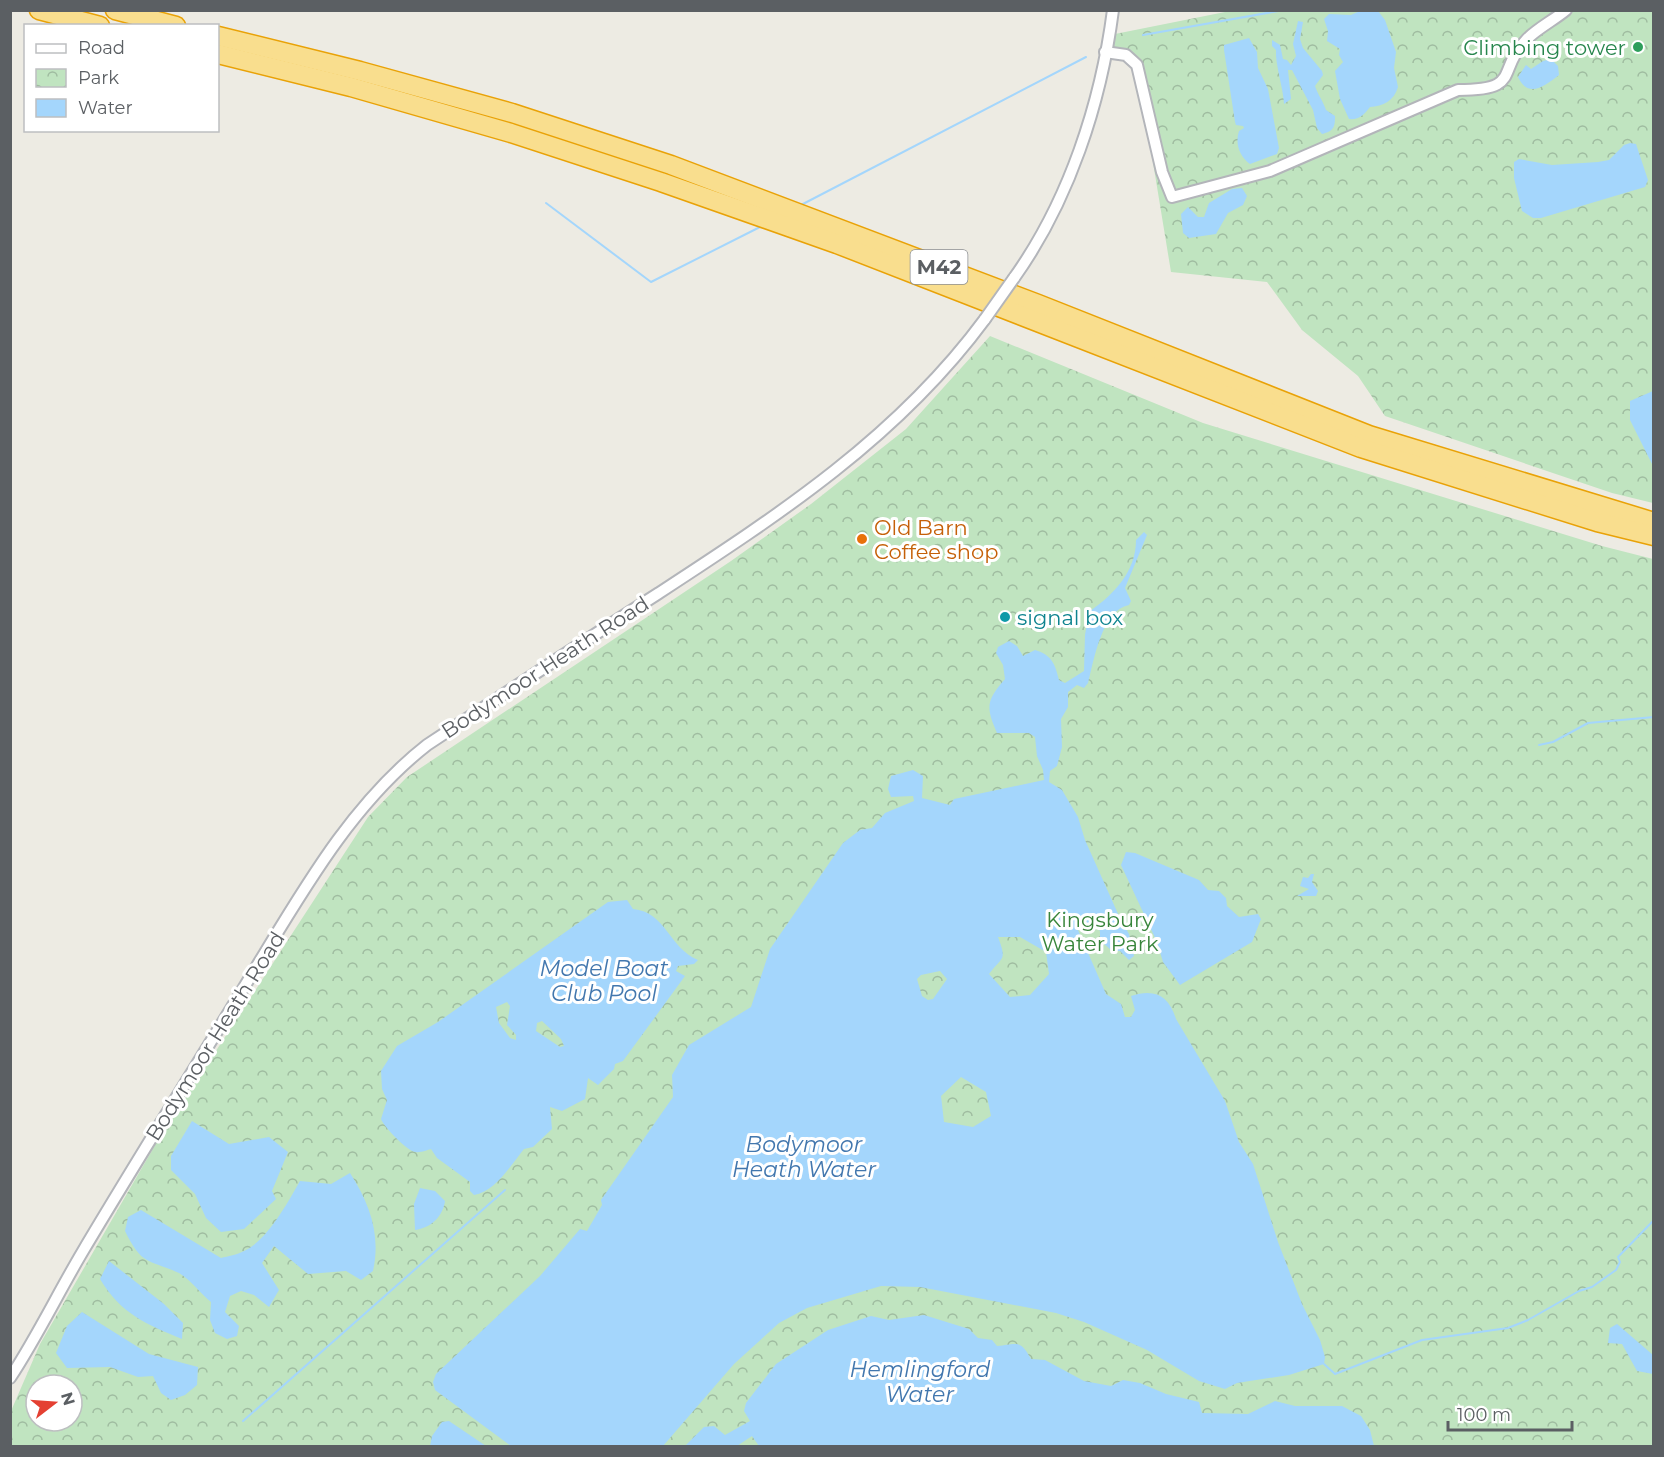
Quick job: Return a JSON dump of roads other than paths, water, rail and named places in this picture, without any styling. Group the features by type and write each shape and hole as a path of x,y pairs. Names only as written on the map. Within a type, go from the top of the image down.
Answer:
{"highway":[{"path":"39,10 92,24"},
{"path":"115,10 168,24"},
{"name":"M42","path":"219,36 360,71 512,113 671,165 1038,304 1369,435 1653,522"},
{"name":"M42","path":"219,54 351,87 499,130 650,179 837,244 1360,448 1597,522 1653,536"}],"street":[{"name":"Bodymoor Heath Road","path":"10,1378 102,1219 242,992 344,832 371,796 396,769 427,745 818,486 908,408 960,352 1014,278 1051,215 1076,159 1106,52 1113,10"},
{"path":"1106,52 1126,55 1137,65 1162,172 1172,197 1270,171 1458,90 1486,90 1504,81 1527,40 1566,10"}],"water":[{"path":"1360,11 1378,11 1385,20 1396,52 1394,68 1398,87 1394,96 1387,102 1370,107 1358,118 1349,119 1340,99 1335,71 1343,62 1339,55 1340,49 1327,41 1328,31 1324,19 1329,14 1351,15"},
{"path":"1298,21 1303,22 1300,39 1303,48 1322,71 1323,75 1315,86 1316,89 1326,110 1335,116 1333,128 1322,134 1317,128 1313,110 1292,70 1288,70 1291,99 1284,104 1276,50 1272,46 1272,40 1280,45 1283,59 1291,65 1296,56 1293,44"},
{"path":"1249,38 1257,52 1258,68 1268,89 1279,148 1277,154 1250,164 1243,157 1238,145 1239,131 1244,128 1236,125 1235,122 1224,50 1224,45"},
{"path":"1551,59 1558,66 1559,75 1537,88 1527,88 1522,84 1518,77 1526,65 1531,69"},
{"path":"1636,144 1648,180 1645,187 1541,218 1533,218 1522,211 1514,178 1514,162 1519,159 1552,165 1598,162 1609,160 1624,145"},
{"path":"1242,188 1247,196 1243,205 1228,213 1216,234 1189,238 1183,233 1181,214 1188,207 1198,217 1204,217 1209,203 1232,189"},
{"path":"1653,391 1653,466 1630,420 1630,401"},
{"name":"Bodymoor Heath Water","path":"1144,532 1147,535 1125,588 1131,601 1129,605 1112,616 1106,626 1096,650 1088,683 1084,688 1077,685 1068,692 1068,707 1061,719 1062,747 1057,766 1050,771 1049,782 1062,790 1078,817 1085,840 1129,934 1134,956 1129,960 1120,951 1112,951 1100,940 1100,931 1095,925 1081,923 1078,930 1106,994 1121,1004 1125,1017 1131,1017 1135,1010 1131,996 1147,993 1160,996 1165,1000 1225,1101 1239,1142 1253,1164 1278,1242 1302,1304 1320,1340 1325,1357 1324,1364 1289,1375 1237,1383 1225,1389 1199,1381 1147,1350 1084,1322 1056,1313 920,1287 881,1286 807,1308 779,1323 734,1364 663,1446 511,1446 435,1390 433,1382 436,1374 540,1276 580,1229 587,1231 602,1205 601,1200 673,1097 672,1075 689,1045 751,1007 770,949 843,843 860,830 872,828 885,813 914,801 913,796 891,797 888,789 891,776 913,770 923,776 922,798 950,805 954,799 1044,780 1043,770 1037,756 1035,737 1029,733 997,733 993,724 990,710 991,698 1005,679 1003,665 996,653 998,647 1009,641 1017,646 1023,656 1035,650 1041,652 1052,661 1059,680 1065,683 1084,671 1085,635 1089,612 1115,590 1128,572 1135,552 1136,540","holes":["998,937 1020,937 1046,952 1049,974 1030,995 1010,997 989,974 1003,955","940,971 947,979 933,999 928,1000 922,996 917,979 921,975","961,1077 986,1092 991,1116 973,1127 944,1122 941,1096"]},
{"path":"1126,852 1135,853 1199,880 1208,890 1219,891 1226,898 1227,906 1239,917 1258,914 1261,919 1252,942 1180,985 1163,962 1157,942 1121,865"},
{"path":"1314,874 1312,882 1318,891 1316,896 1297,896 1309,889 1300,886 1303,877 1308,878"},
{"name":"Model Boat Club Pool","path":"627,900 633,909 653,917 680,947 698,960 694,964 678,966 676,971 685,976 623,1061 615,1064 614,1069 598,1085 588,1078 585,1099 562,1111 550,1107 552,1129 533,1147 524,1149 489,1189 474,1195 470,1191 470,1182 437,1158 431,1149 412,1151 387,1128 381,1119 387,1100 382,1089 381,1071 397,1046 438,1022 608,902","holes":["507,1002 510,1006 507,1025 516,1035 516,1040 510,1038 499,1023 496,1007","542,1021 561,1039 564,1046 560,1047 536,1031 537,1023"]},
{"path":"192,1121 229,1144 269,1137 288,1152 272,1191 276,1199 244,1229 221,1232 206,1218 195,1194 171,1170 171,1156"},
{"path":"350,1173 363,1196 375,1232 373,1271 361,1280 346,1271 308,1274 274,1246 262,1263 279,1290 269,1307 254,1295 241,1291 230,1296 225,1312 239,1326 237,1336 227,1339 215,1333 210,1320 211,1302 179,1273 141,1256 125,1231 128,1217 141,1210 221,1258 233,1255 253,1246 261,1239 276,1220 300,1181 331,1184"},
{"path":"420,1188 435,1191 445,1201 442,1212 431,1224 415,1230 414,1204"},
{"path":"109,1261 164,1304 183,1323 182,1339 146,1323 117,1301 100,1279"},
{"path":"82,1312 149,1354 198,1367 197,1385 185,1395 171,1400 161,1393 153,1376 138,1377 110,1367 67,1368 56,1353 67,1326"},
{"name":"Hemlingford Water","path":"924,1315 969,1329 978,1338 992,1340 997,1346 1017,1344 1024,1348 1031,1359 1045,1360 1084,1381 1111,1386 1123,1380 1140,1383 1166,1394 1199,1402 1202,1413 1248,1414 1275,1401 1295,1406 1342,1406 1361,1416 1370,1430 1374,1446 759,1446 752,1436 737,1446 685,1446 704,1427 714,1426 725,1435 750,1421 744,1411 746,1403 776,1364 828,1330 871,1316 889,1320"},
{"path":"1617,1324 1653,1355 1653,1374 1637,1371 1622,1344 1608,1343 1610,1328"},
{"path":"449,1421 486,1446 430,1446 432,1436 442,1422"}],"waterway":[{"path":"1143,35 1284,10"},
{"path":"801,205 1086,57"},
{"path":"546,203 651,282 762,226"},
{"path":"1539,745 1553,742 1588,723 1654,717"},
{"path":"243,1421 505,1190"},
{"path":"1324,1364 1335,1374 1422,1340 1508,1328 1528,1320 1579,1291 1592,1287 1616,1270 1620,1262 1618,1257 1654,1220"}],"place":[{"name":"Climbing tower","path":"1638,47"},
{"name":"Old Barn Coffee shop","path":"862,539"},
{"name":"signal box","path":"1005,617"}],"park label":[{"name":"Kingsbury Water Park","path":"1100,931"}]}
